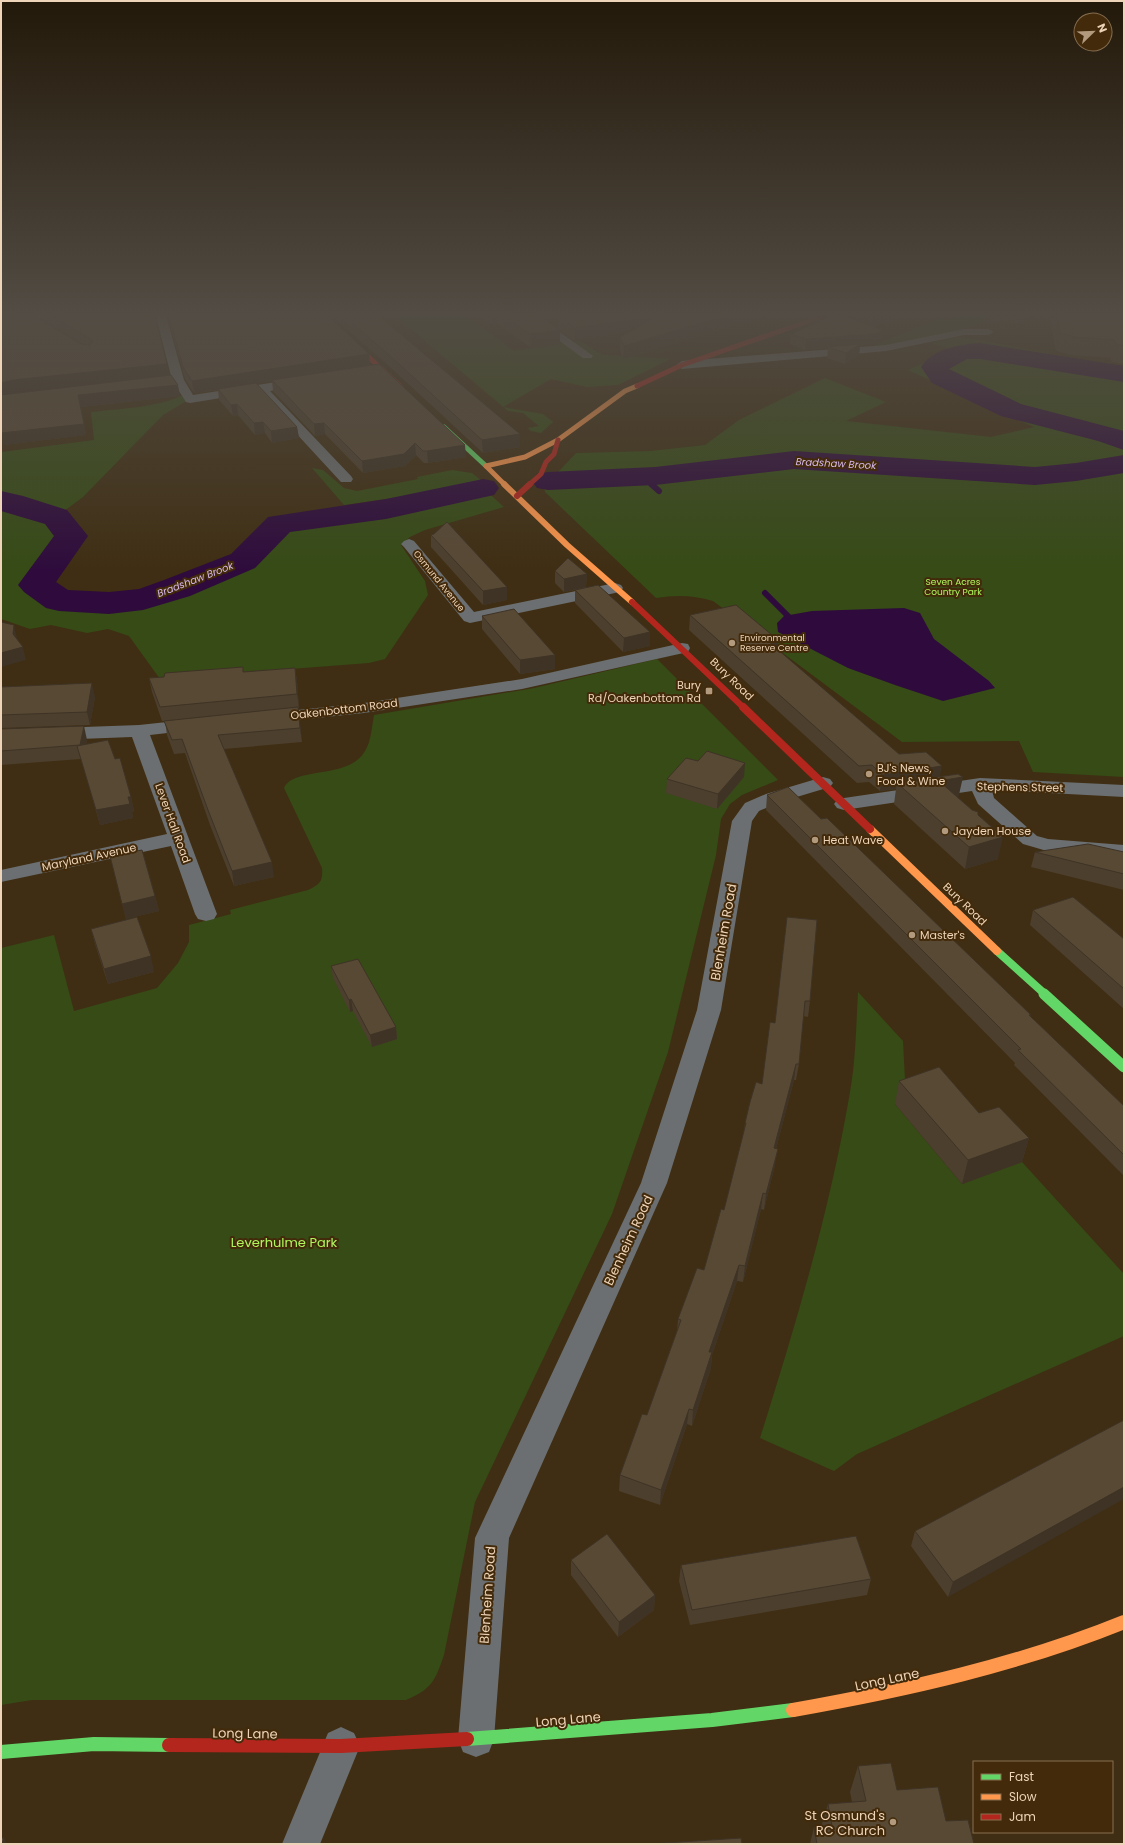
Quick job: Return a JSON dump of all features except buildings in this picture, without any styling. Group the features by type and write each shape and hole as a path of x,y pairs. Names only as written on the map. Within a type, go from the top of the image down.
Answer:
{"main road":[{"path":"486,466 521,459 558,440 614,398"},
{"name":"Bury Road","path":"438,421 496,475 567,545 656,622 977,932 1124,1067"},
{"path":"534,467 546,462 554,454 558,440"},
{"path":"517,496 541,474 546,462"},
{"path":"496,475 510,472"},
{"name":"Long Lane","path":"1,1752 56,1746 94,1744 341,1746 476,1739 712,1720 785,1711 854,1700 964,1675 1066,1645 1124,1622"}],"street":[{"path":"270,398 346,479"},
{"name":"Osmund Avenue","path":"409,544 470,618 615,588"},
{"name":"Oakenbottom Road","path":"255,719 364,708 522,684 682,648"},
{"path":"1,736 139,731 209,724"},
{"name":"Lever Hall Road","path":"139,731 206,914"},
{"name":"Blenheim Road","path":"476,1739 492,1538 654,1183 709,1010 742,821 752,808 762,803 773,798 823,783"},
{"path":"980,784 985,800 1030,840 1047,846 1099,848 1124,851"},
{"name":"Stephens Street","path":"844,804 980,784 1124,791"},
{"name":"Maryland Avenue","path":"1,876 178,838"},
{"path":"301,1844 341,1746"}],"green space":[{"path":"177,398 190,399 163,415 83,497 56,517 71,536 36,585 59,600 109,603 143,599 177,588 243,561 280,524 386,509 483,488 504,507 425,530 410,537 401,545 425,581 428,595 385,659 369,663 160,679 129,636 108,629 87,633 51,625 30,629 1,619 1,452 94,440 91,412 127,408"},
{"path":"493,398 518,398 503,407"},
{"name":"Seven Acres Country Park","path":"784,398 876,398 886,402 846,421 991,437 1034,427 970,398 1124,398 1124,777 1033,772 1019,741 902,742 713,601 684,596 656,598 545,492 544,487 576,453 650,451 705,445 739,420"},
{"path":"503,407 543,414 553,422 541,433 531,431 528,428 539,426 523,413 508,411"},
{"path":"312,468 323,470 344,488 357,491 418,479 417,477 452,470 472,473 482,481 483,485 344,505"},
{"name":"Leverhulme Park","path":"657,659 778,780 742,795 730,804 721,819 716,855 668,1052 612,1214 475,1502 444,1655 435,1678 422,1692 406,1700 32,1700 1,1705 1,948 54,935 74,1011 157,988 178,963 189,942 189,925 231,914 230,910 308,890 320,882 322,868 284,788 289,781 298,777 335,770 347,766 357,760 365,751 369,743 374,715 534,688"},
{"path":"858,992 903,1041 906,1100 895,1104 962,1184 1022,1162 1124,1274 1124,1336 857,1454 834,1471 760,1438 799,1310 833,1180 852,1080 855,1055"}],"shaded area":[{"path":"904,608 920,613 934,639 989,681 995,688 943,701 848,668 778,632 777,623 784,616 812,611"}],"waterway":[{"name":"Bradshaw Brook","path":"986,398 1011,410 1108,435 1124,441"},
{"name":"Bradshaw Brook","path":"548,481 655,476 794,460 1035,476 1076,472 1124,464"},
{"path":"643,476 653,485"},
{"path":"651,484 659,491"},
{"name":"Bradshaw Brook","path":"1,501 56,517 71,536 36,585 59,600 109,603 143,599 177,588 243,561 280,524 386,509 483,488"},
{"path":"765,593 788,616"}],"traffic: fast":[{"path":"444,427 486,466"},
{"path":"997,951 1124,1067"},
{"path":"467,1739 712,1720 793,1710"},
{"path":"1,1752 94,1744 169,1745"}],"traffic: slow":[{"path":"486,466 525,457 558,440 615,398"},
{"path":"486,466 567,545 632,602"},
{"path":"870,829 997,951"},
{"path":"793,1710 896,1690 998,1665 1072,1643 1124,1622"}],"traffic: jam":[{"path":"517,496 541,474 546,462 554,454 558,440"},
{"path":"632,602 655,622 870,829"},
{"path":"169,1745 341,1746 467,1739"}],"place":[{"name":"Environmental Reserve Centre","path":"732,643"},
{"name":"Bury Rd/Oakenbottom Rd","path":"709,691"},
{"name":"BJ's News, Food & Wine","path":"869,774"},
{"name":"Jayden House","path":"945,831"},
{"name":"Heat Wave","path":"815,840"},
{"name":"Master's","path":"912,935"},
{"name":"St Osmund's RC Church","path":"893,1822"}]}
